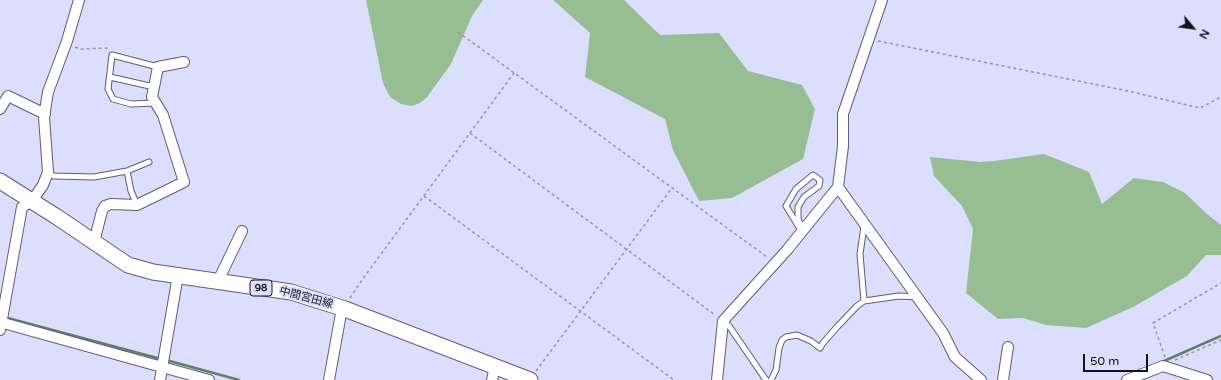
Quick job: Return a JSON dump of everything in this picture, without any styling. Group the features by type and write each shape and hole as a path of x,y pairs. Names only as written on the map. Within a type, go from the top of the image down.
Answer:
{"main road":[{"name":"中間宮田線","path":"0,181 128,265 153,272 290,292 344,308 493,373 532,378"}],"street":[{"path":"79,0 66,43 48,92 45,114 47,173 43,185 32,201 22,206 0,325 162,366 209,380"},
{"path":"717,380 723,321 775,263 838,186 843,146 843,114 882,0"},
{"path":"94,242 102,211 105,206 111,204 137,205 184,182 163,115 152,97 158,66 184,62"},
{"path":"0,109 8,96 45,114"},
{"path":"838,186 942,333 955,357 965,368 981,380"},
{"path":"218,281 242,231"},
{"path":"160,380 178,275"},
{"path":"329,380 344,308"},
{"path":"1003,380 1008,346"},
{"path":"1127,380 1165,364 1207,380"}],"lane":[{"path":"155,102 131,104 113,99 108,89 112,55 158,66"},
{"path":"110,77 154,87"},
{"path":"47,173 54,176 94,177 127,171 149,162"},
{"path":"127,171 131,191 137,205"},
{"path":"813,175 820,180 820,186 804,197 798,207 799,222 803,230 786,206 796,189 813,175"},
{"path":"864,224 860,254 864,301"},
{"path":"771,380 776,370 779,348 782,340 786,337 797,335 811,341 820,348 837,327 857,306 864,301 899,296 917,297"},
{"path":"723,321 729,326 766,380"}],"path":[{"path":"458,32 775,263"},
{"path":"868,39 1121,90 1200,108 1221,97"},
{"path":"66,43 81,49 110,48 112,55"},
{"path":"344,308 362,280 514,73"},
{"path":"470,133 723,321"},
{"path":"532,378 672,188"},
{"path":"424,196 674,380"},
{"path":"1221,283 1153,323 1165,364 1221,340"}],"green space":[{"path":"366,0 483,0 472,16 451,64 427,97 420,103 411,106 401,104 390,97 383,83"},
{"path":"553,0 624,0 660,35 719,33 748,71 802,85 815,109 803,159 732,198 699,201 673,150 665,119 585,77 590,33"},
{"path":"1044,154 1089,172 1102,204 1134,178 1163,182 1185,193 1221,225 1221,255 1206,255 1187,276 1133,307 1086,328 1046,325 1023,318 998,319 966,293 973,229 962,206 934,176 930,157 980,162"}],"waterway":[{"path":"4,317 161,359"},
{"path":"1164,361 1221,336"},
{"path":"166,360 239,380"}]}
